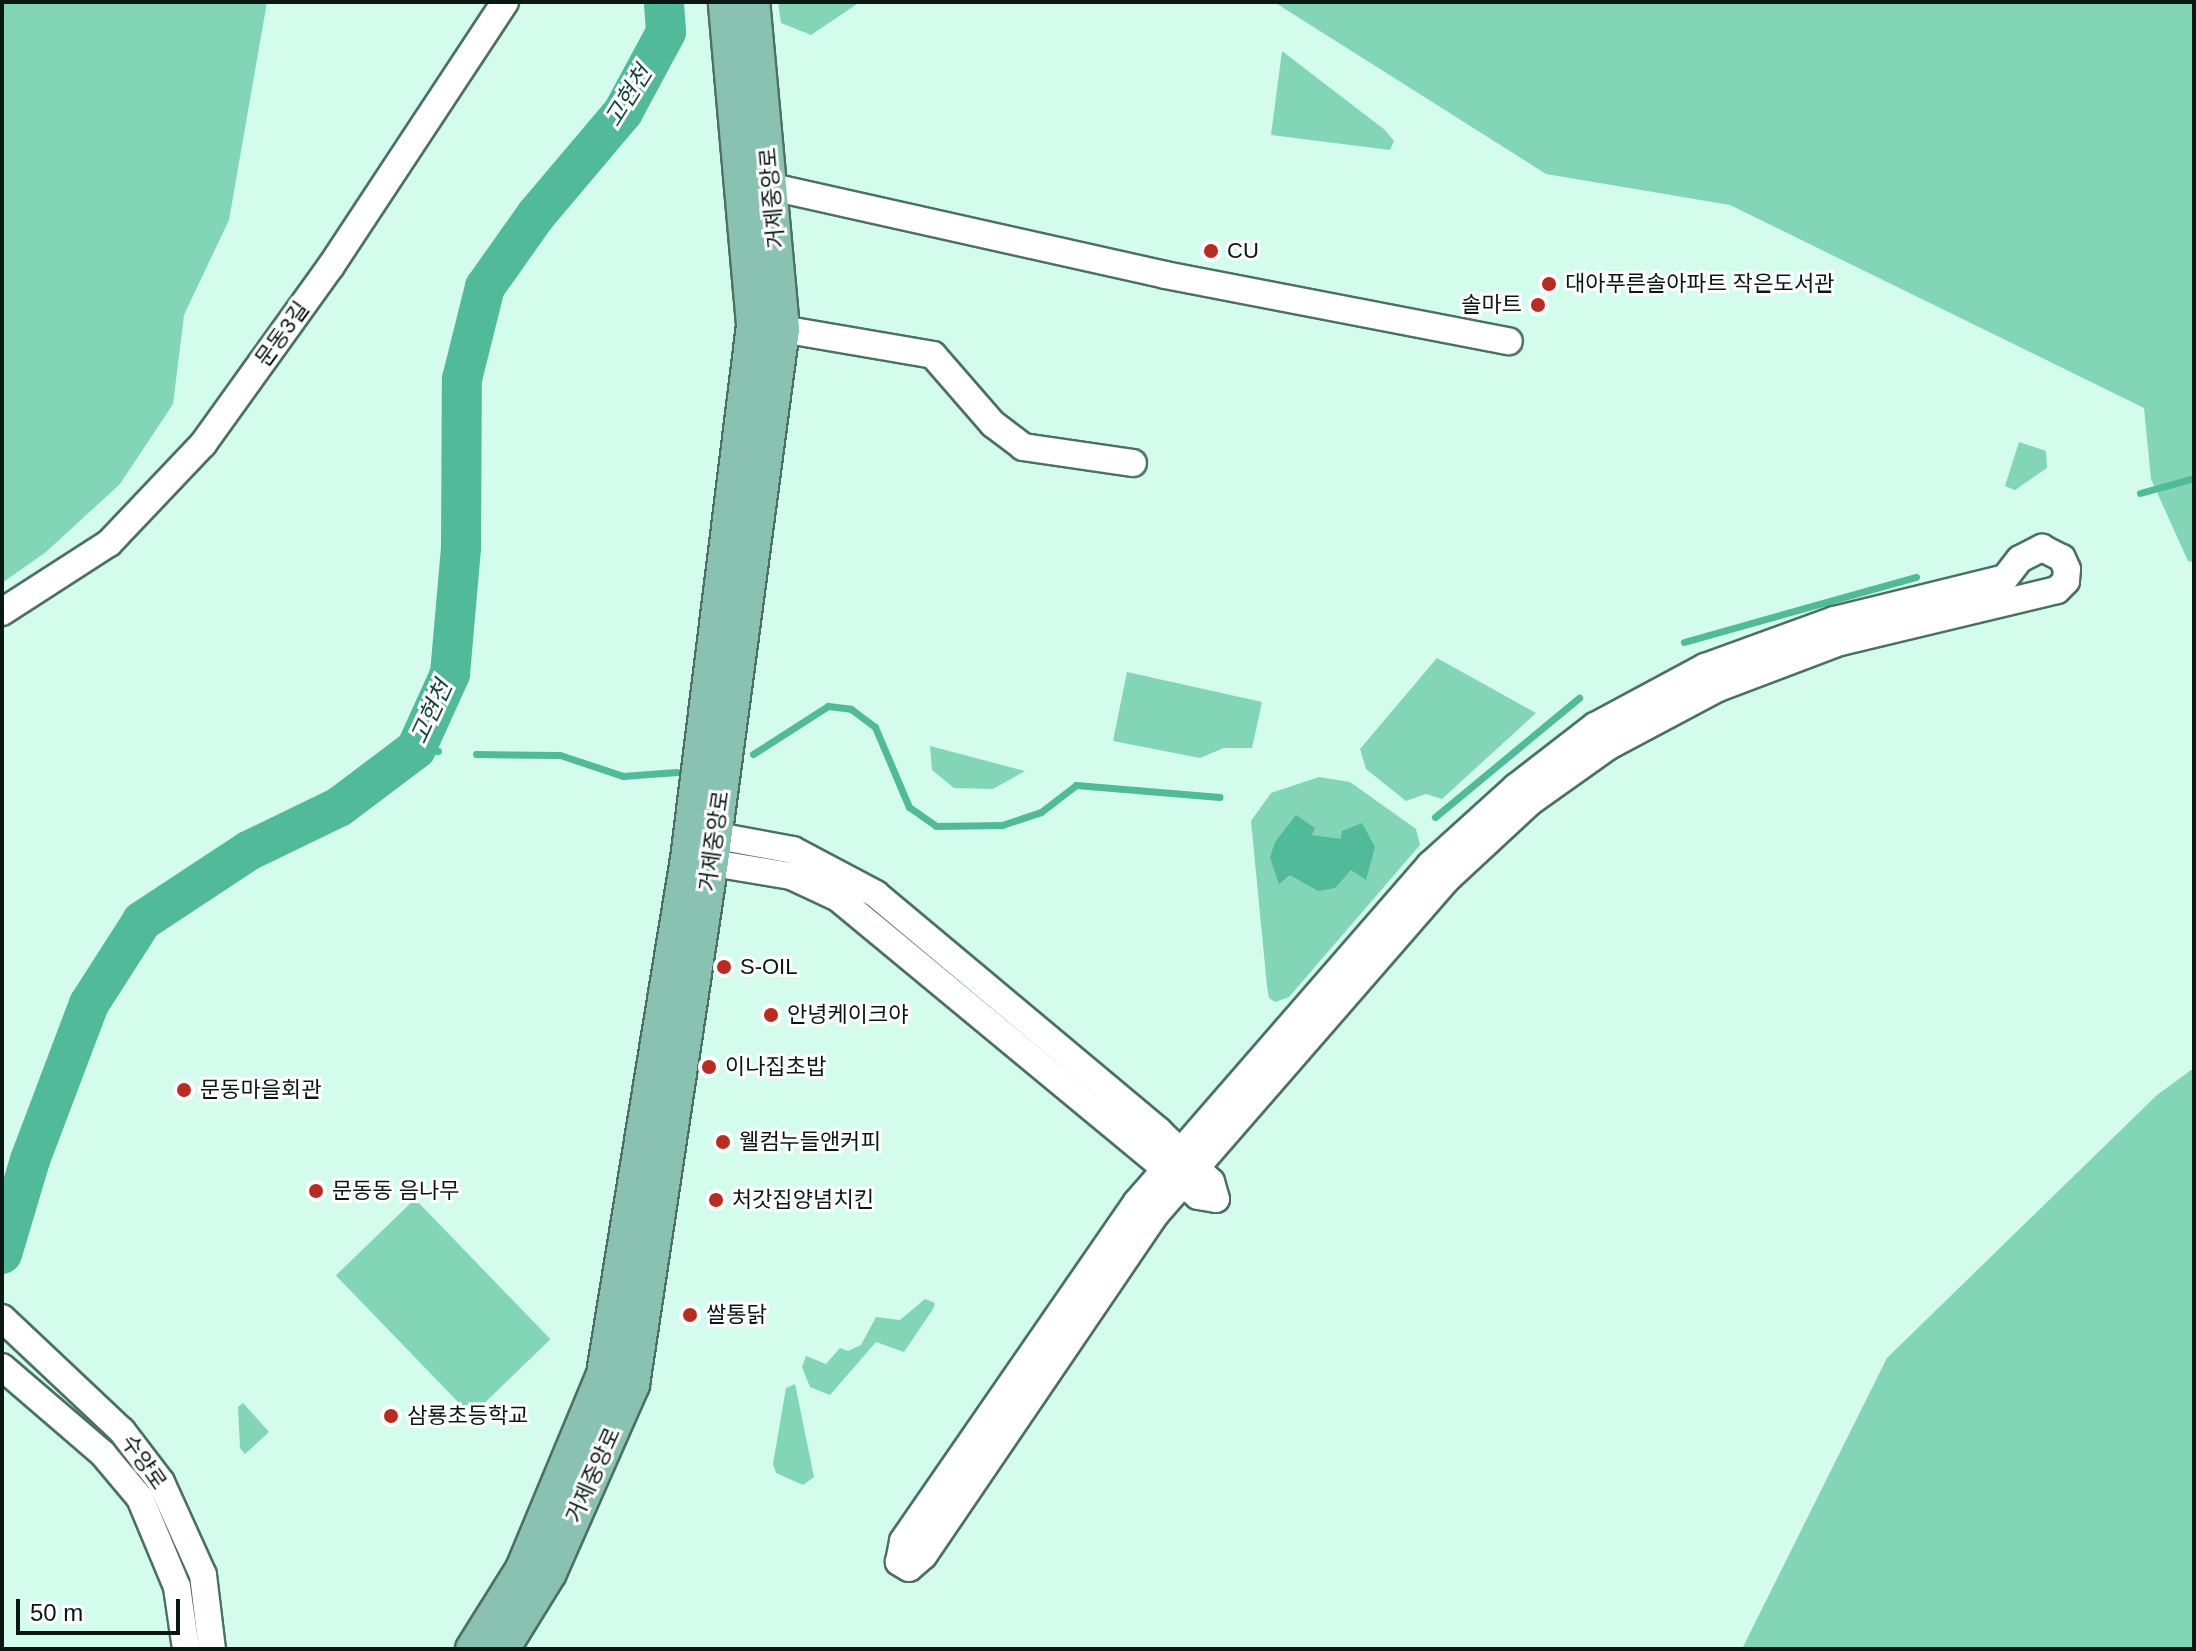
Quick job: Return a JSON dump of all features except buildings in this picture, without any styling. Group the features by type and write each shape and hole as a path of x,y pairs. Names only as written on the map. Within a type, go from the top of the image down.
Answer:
{"main road":[{"name":"거제중앙로","path":"725,2 757,188"},
{"name":"거제중앙로","path":"503,1649 550,1573 633,1385 699,940 701,846 722,786 768,327 757,188 753,2"},
{"name":"거제중앙로","path":"472,1649 522,1569 603,1374 701,846 768,327"}],"street":[{"name":"문동3길","path":"2,612 109,543 152,504 203,444 331,266 505,2"},
{"path":"757,188 1165,275 1509,341"},
{"path":"768,327 933,355 984,415 1023,447 1133,463"},
{"path":"1181,1167 1137,1202 903,1541 898,1558 904,1566 915,1567 923,1556 1155,1215 1181,1167 1430,865 1516,787 1595,726 1705,667 1834,620 2005,578 2032,551 2051,550 2062,558 2066,581 2057,590 1840,642 1718,688 1609,746 1530,802 1447,879 1181,1167"},
{"path":"722,786 727,818 752,855"},
{"path":"701,846 752,855 838,898 1181,1167"},
{"path":"699,940 714,892 752,855"},
{"name":"수양로","path":"8,1324 122,1431 161,1482 203,1575 212,1649"},
{"name":"수양로","path":"2,1367 103,1454 140,1498 177,1587 186,1649"}],"shaded area":[{"path":"2,2 267,2 229,220 184,315 173,404 120,484 46,552 2,583"},
{"path":"778,2 860,2 811,35 781,23"},
{"path":"1274,2 2194,2 2194,562 2188,561 2151,479 2144,408 1730,205 1546,174"},
{"path":"1282,51 1385,130 1394,141 1390,150 1271,135"},
{"path":"2019,442 2046,451 2047,468 2015,490 2005,486"},
{"path":"1437,658 1536,713 1442,799 1426,794 1406,801 1366,769 1360,749"},
{"path":"1127,672 1262,702 1252,748 1224,748 1200,758 1113,741"},
{"path":"930,746 1025,771 993,789 954,788 932,770"},
{"path":"1319,777 1350,782 1416,829 1420,845 1289,997 1275,1002 1269,998 1267,986 1251,821 1271,793"},
{"path":"1296,815 1315,828 1312,835 1341,839 1342,831 1362,823 1375,847 1366,880 1351,870 1335,888 1318,891 1290,875 1279,884 1270,858 1275,842"},
{"path":"2194,1068 2194,1649 1742,1649 1887,1358 2157,1095"},
{"path":"415,1199 550,1339 471,1416 336,1275"},
{"path":"925,1299 935,1303 933,1309 904,1352 876,1342 830,1395 810,1387 802,1367 806,1356 826,1364 840,1348 848,1351 861,1345 876,1317 900,1320"},
{"path":"795,1384 814,1477 803,1485 776,1473 773,1464 786,1388"},
{"path":"243,1403 269,1432 245,1454 240,1448 238,1407"}],"waterway":[{"name":"고현천","path":"2,1254 30,1160 89,1004 142,921 248,851 339,807 416,749 450,674 461,547 462,379 485,287 536,215 623,112 666,32 664,2"},
{"path":"2140,493 2194,478"},
{"path":"1684,642 1916,577"},
{"path":"1435,817 1579,698"},
{"path":"753,754 828,706 851,709 875,727 909,807 936,826 1002,825 1041,812 1076,785 1219,797"},
{"path":"416,749 438,751"},
{"path":"476,754 560,755 623,776 677,772"}],"place":[{"name":"CU","path":"1211,251"},
{"name":"대아푸른솔아파트 작은도서관","path":"1549,284"},
{"name":"솔마트","path":"1538,305"},
{"name":"S-OIL","path":"724,967"},
{"name":"안녕케이크야","path":"771,1015"},
{"name":"이나집초밥","path":"709,1067"},
{"name":"문동마을회관","path":"184,1090"},
{"name":"웰컴누들앤커피","path":"723,1142"},
{"name":"문동동 음나무","path":"316,1191"},
{"name":"처갓집양념치킨","path":"716,1200"},
{"name":"쌀통닭","path":"690,1315"},
{"name":"삼룡초등학교","path":"391,1416"}]}
